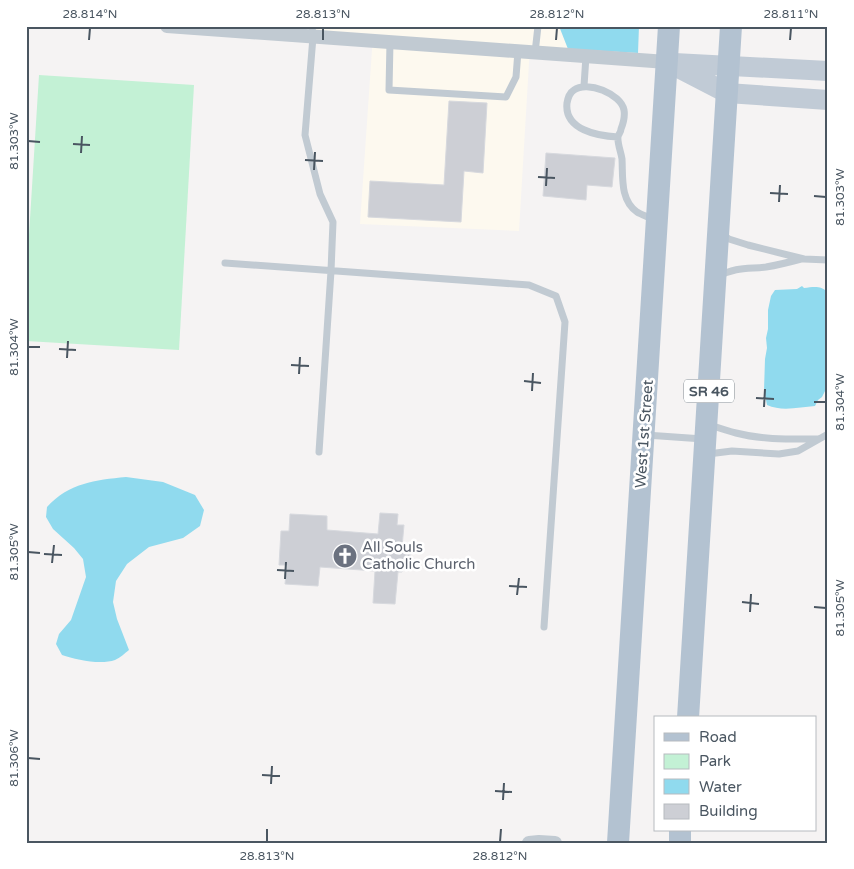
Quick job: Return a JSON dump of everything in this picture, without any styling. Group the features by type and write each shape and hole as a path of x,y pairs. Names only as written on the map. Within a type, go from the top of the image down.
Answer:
{"main road":[{"name":"West 1st Street","path":"618,843 669,26"},
{"name":"SR 46","path":"688,716 731,26"},
{"path":"667,62 828,71"},
{"path":"667,62 727,93 828,100"}],"street":[{"path":"167,26 312,31 390,42 667,62"},
{"path":"529,843 555,843"}],"lane":[{"path":"535,53 538,26"},
{"path":"312,31 306,135 320,194 333,222 319,452"},
{"path":"390,42 390,90 506,97 516,77 518,51"},
{"path":"584,86 586,56"},
{"path":"618,137 607,137 591,133 577,126 569,115 567,107 569,95 572,91 584,86 594,88 616,98 622,104 624,111 623,120 618,137 622,156 622,185 625,195 637,212 657,221"},
{"path":"718,232 729,239 748,245 804,259 828,260"},
{"path":"716,279 725,273 743,268 764,267 804,259"},
{"path":"225,264 529,285 556,296 565,322 544,627"},
{"path":"644,435 706,439 736,433 780,439 818,438"},
{"path":"706,439 732,451 779,454 798,451 828,434"}],"shaded area":[{"path":"241,26 559,26 568,49 530,46 519,231 360,224 373,35"}],"green space":[{"path":"39,75 194,85 179,350 26,341 26,283"}],"water":[{"path":"559,26 639,26 638,53 568,49"},
{"path":"802,286 804,288 819,287 827,292 825,391 815,406 773,407 767,405 764,390 768,310 771,296 775,290 797,289"},
{"path":"126,477 163,482 195,495 204,510 200,526 183,538 149,547 127,564 116,581 113,602 117,619 129,650 115,660 103,662 81,660 62,655 56,644 59,634 71,620 86,577 83,559 53,529 46,517 47,507 64,493 83,484"}],"building":[{"path":"449,101 487,103 483,173 464,171 461,222 368,217 370,181 444,185"},
{"path":"546,153 615,158 612,187 587,185 586,200 543,196"},
{"name":"All Souls Catholic Church","path":"380,513 398,514 397,525 404,525 402,547 411,547 410,566 402,566 402,572 398,572 395,604 373,603 375,571 320,567 318,586 285,584 287,565 279,565 281,531 289,531 290,514 327,516 327,530 378,534"}],"place":[{"name":"All Souls Catholic Church","path":"345,556"}]}
